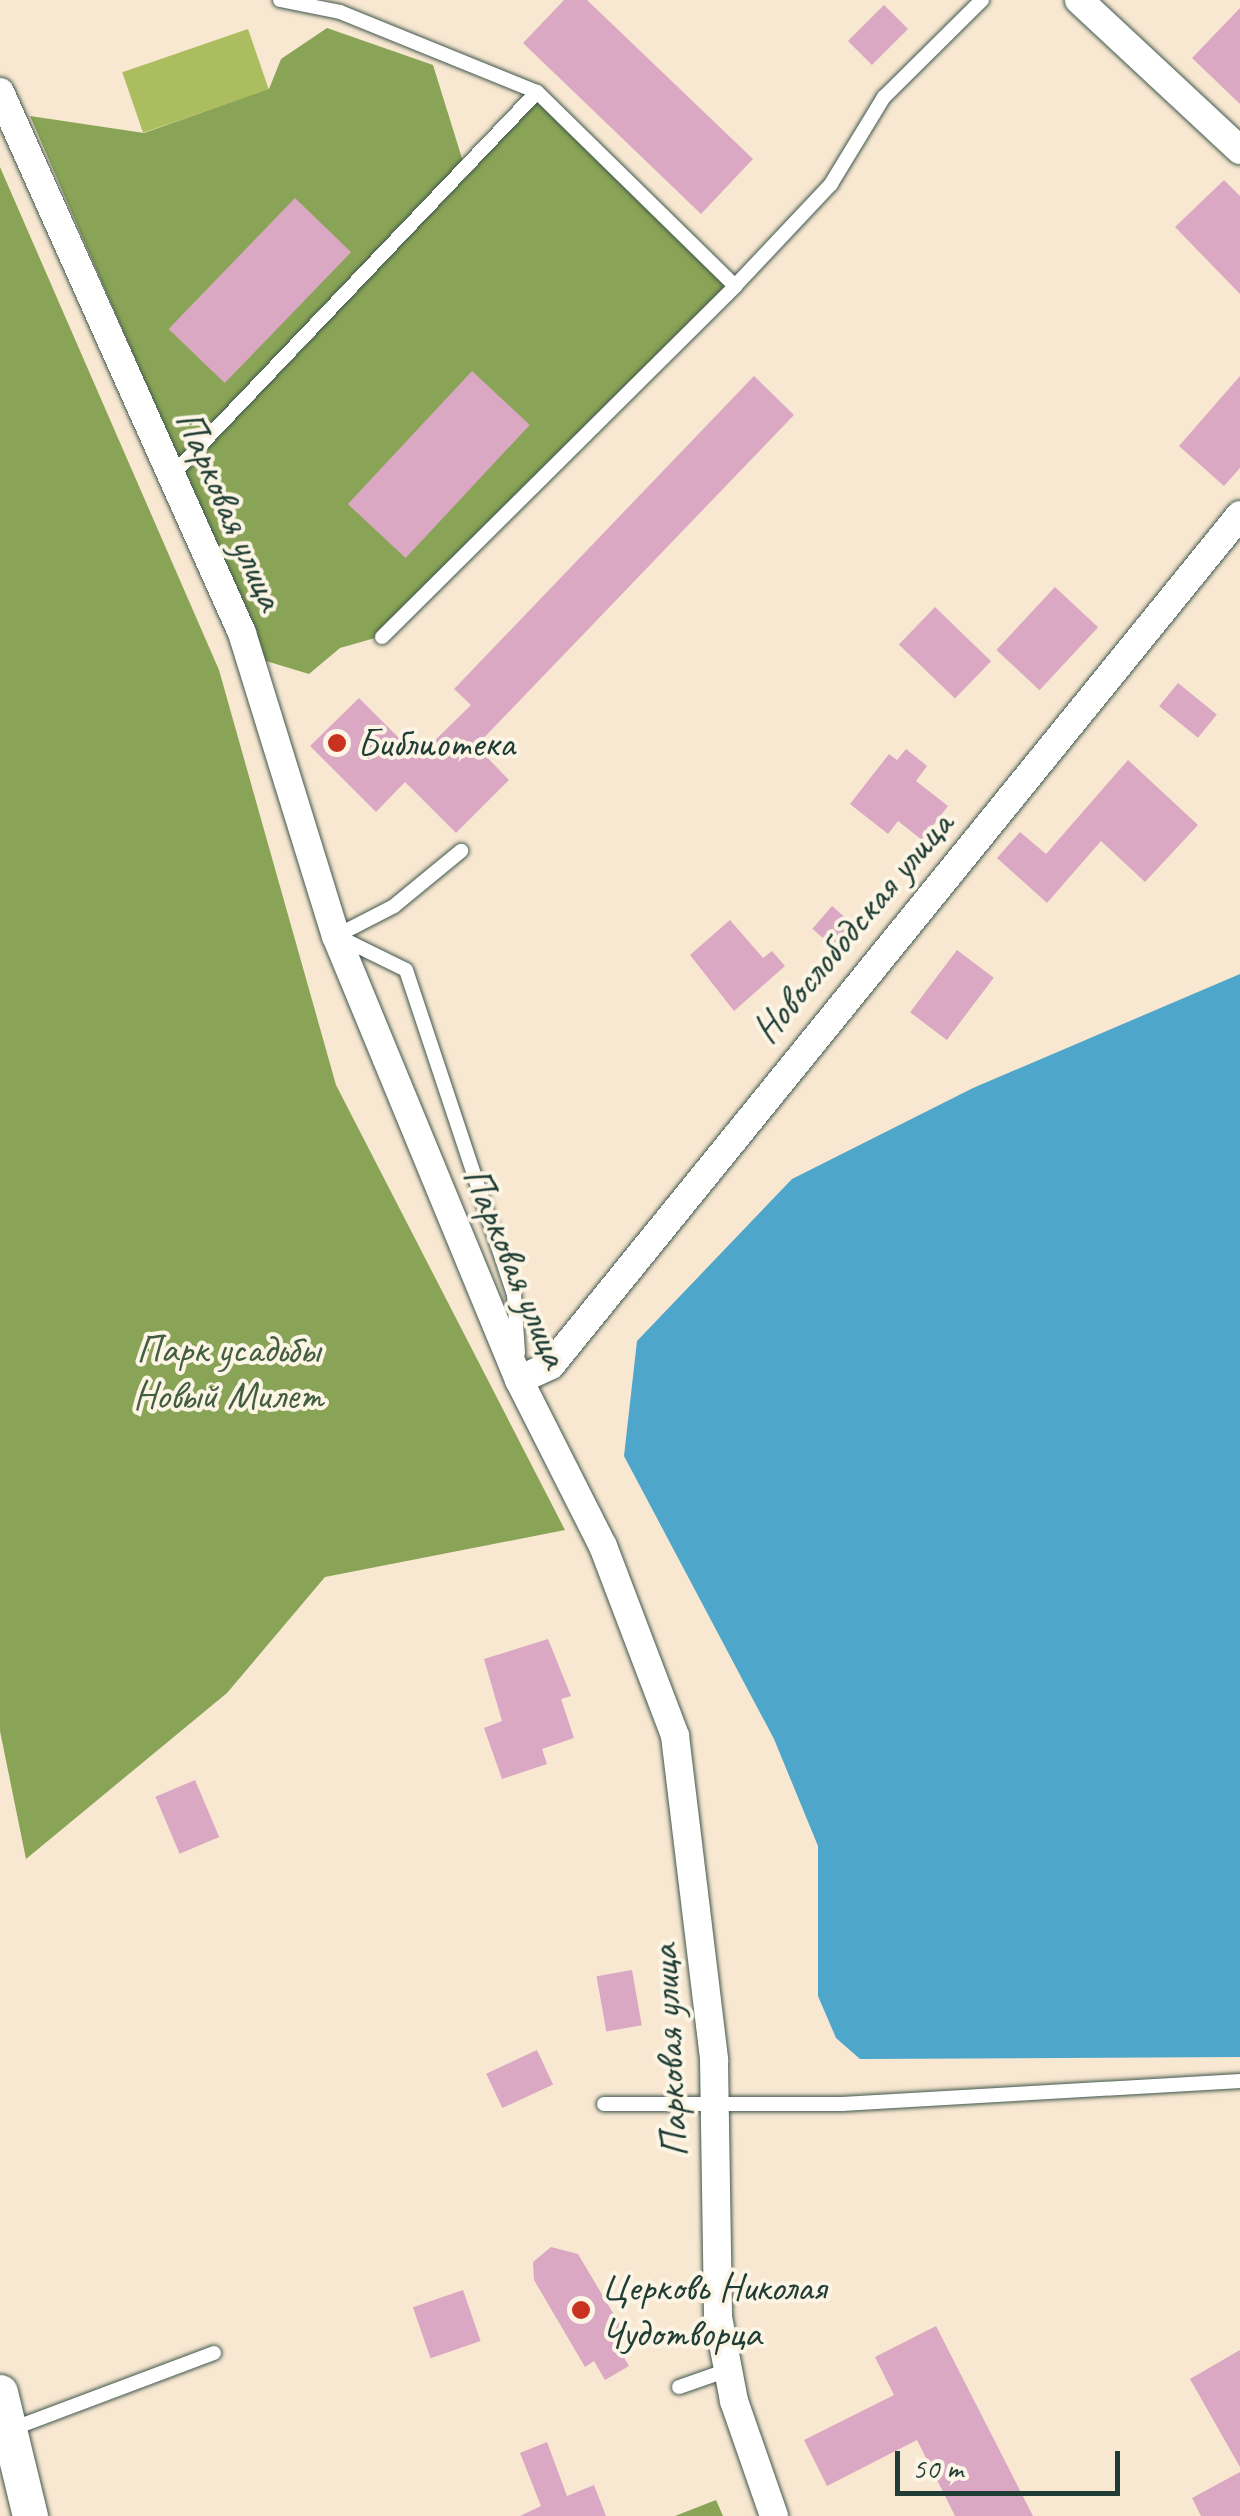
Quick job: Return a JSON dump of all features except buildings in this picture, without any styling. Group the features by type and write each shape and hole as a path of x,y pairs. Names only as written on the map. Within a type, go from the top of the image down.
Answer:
{"street":[{"path":"1080,0 1240,150"},
{"name":"Парковая улица","path":"0,92 242,633 336,936 519,1380 608,1558 681,1757 716,2103 716,2268 728,2370 774,2516"},
{"name":"Новослободская улица","path":"519,1380 551,1365 1240,515"},
{"path":"0,2392 30,2516"}],"lane":[{"path":"280,0 340,12 537,92 735,286"},
{"path":"382,636 735,286 831,184 893,86 982,0"},
{"path":"172,475 537,92"},
{"path":"336,936 394,906 461,851"},
{"path":"336,936 406,970 514,1294 519,1380"},
{"path":"604,2104 716,2103 1240,2081"},
{"path":"9,2430 214,2353"},
{"path":"679,2387 728,2370"}],"green space":[{"path":"327,28 433,65 465,168 537,92 735,286 382,636 340,648 309,674 266,661 30,116 144,133 269,89 281,59"},
{"path":"248,29 269,90 143,133 122,72"},
{"name":"Парк усадьбы Новый Милет","path":"0,167 219,670 336,1085 565,1530 325,1577 227,1693 26,1859 0,1731"},
{"path":"716,2500 723,2516 675,2516"}],"water":[{"path":"1240,974 1240,2057 860,2059 836,2038 818,1996 818,1846 774,1739 624,1456 637,1341 792,1179 973,1088"}],"place":[{"name":"Библиотека","path":"337,743"},
{"name":"Церковь Николая Чудотворца","path":"581,2310"}]}
